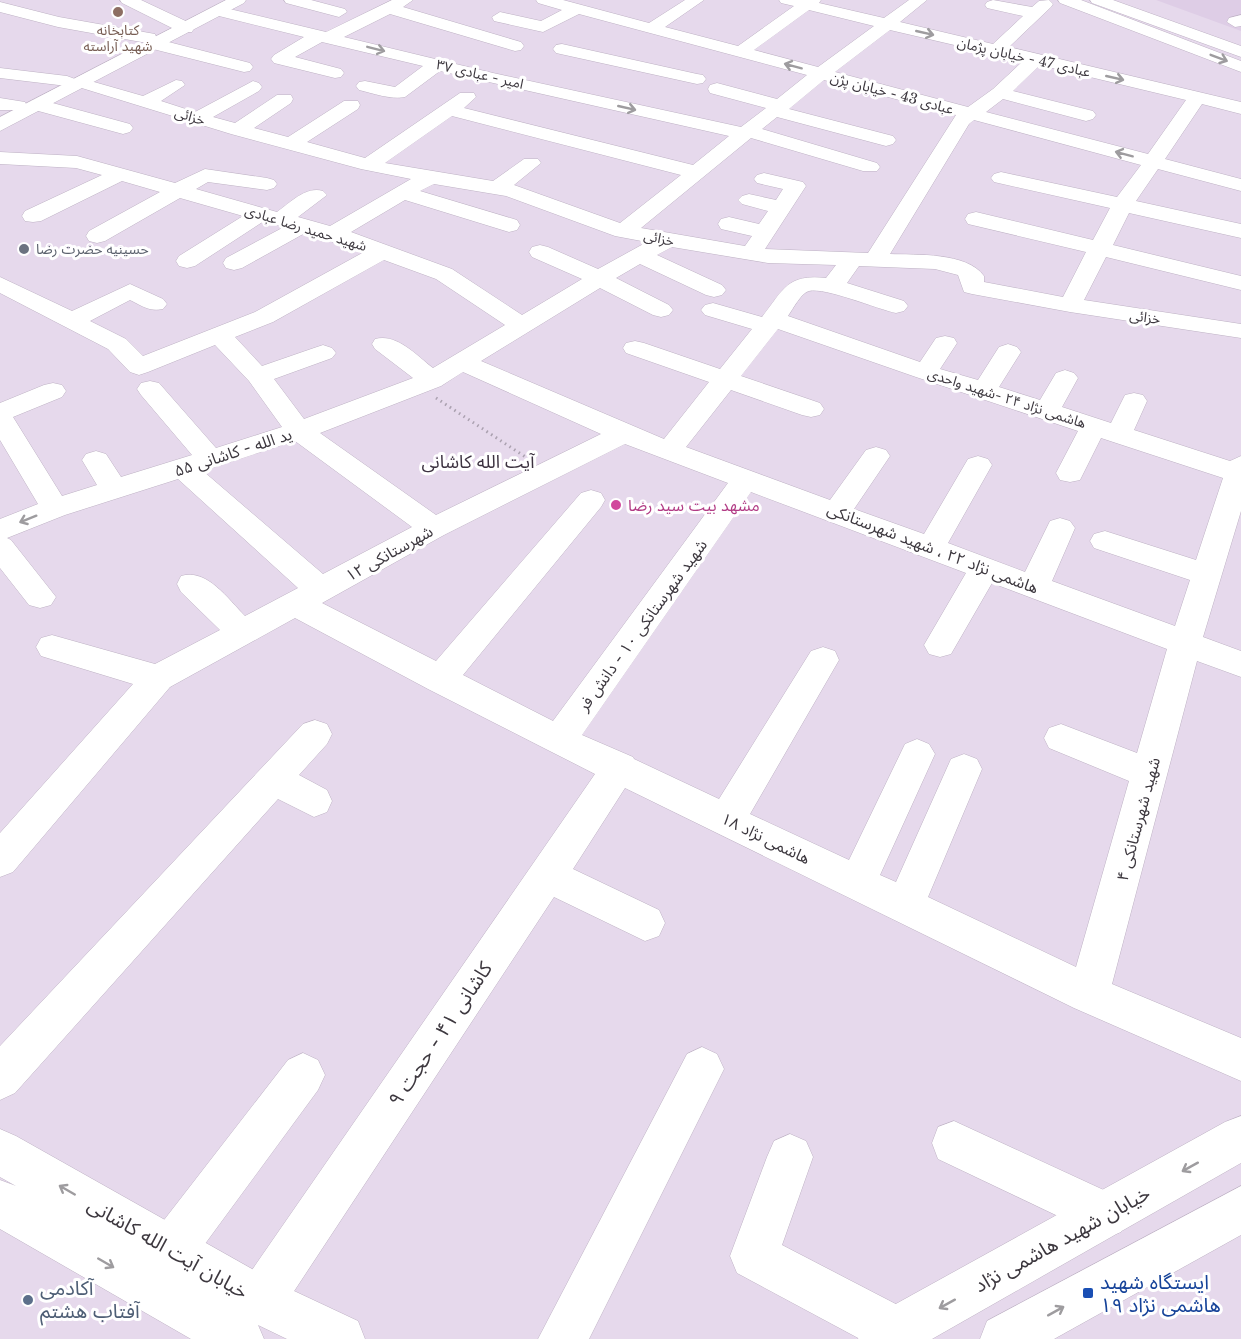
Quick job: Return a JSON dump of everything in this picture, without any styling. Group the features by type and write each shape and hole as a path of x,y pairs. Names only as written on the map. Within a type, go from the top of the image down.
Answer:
{"street":[{"path":"128,0 180,26"},
{"path":"0,125 38,105 73,82 180,26 238,0"},
{"path":"292,0 339,12"},
{"path":"335,73 280,59 323,37 407,0 456,14"},
{"name":"عبادی 43 - خیابان پژن","path":"543,0 1151,161 1197,167 1241,185"},
{"path":"500,17 543,27 599,0"},
{"path":"651,28 696,0"},
{"name":"عبادی 47 - خیابان پژمان","path":"787,0 810,2 886,24 1241,108"},
{"path":"623,231 821,74 919,0"},
{"path":"1066,0 1241,67"},
{"path":"1098,0 1241,52"},
{"path":"1133,0 1241,39"},
{"path":"741,52 810,2"},
{"path":"993,5 1040,8 996,50"},
{"name":"امیر - عبادی ۳۷","path":"221,6 290,29 493,78 747,133 870,167"},
{"path":"0,8 152,41 244,67"},
{"path":"388,8 515,46"},
{"path":"9,29 37,17"},
{"path":"273,39 290,29"},
{"path":"1059,65 1073,48"},
{"path":"562,49 697,79"},
{"path":"831,286 863,259 965,116 973,114 1000,93 1035,60"},
{"path":"581,97 623,63"},
{"path":"365,86 398,93 438,64"},
{"name":"خزائی","path":"0,73 73,82 369,165 497,188 623,231 751,253 945,265 966,270 972,276 972,287 1070,305 1240,329"},
{"path":"992,73 1015,79"},
{"path":"369,165 493,78"},
{"path":"0,116 9,105 73,82"},
{"path":"145,103 176,85"},
{"path":"197,118 253,87"},
{"path":"717,89 886,140"},
{"path":"1000,93 1086,115"},
{"path":"1070,305 1122,206 1151,161 1197,98"},
{"path":"238,130 285,100"},
{"path":"38,105 123,128"},
{"path":"291,144 351,105"},
{"path":"450,110 698,173"},
{"path":"825,154 851,131"},
{"name":"شهید حمید رضا عبادی","path":"0,158 77,162 333,234 444,274 522,326"},
{"path":"497,188 531,163"},
{"path":"1172,188 1197,167"},
{"path":"33,216 121,174"},
{"path":"97,236 205,175 267,184"},
{"path":"333,234 430,177"},
{"path":"1001,178 1241,231"},
{"path":"751,253 796,186 764,179"},
{"path":"403,193 508,225"},
{"path":"187,261 271,216 316,195"},
{"path":"749,200 782,208"},
{"path":"976,219 1241,283"},
{"path":"729,224 765,232"},
{"path":"234,263 304,225"},
{"name":"ید الله - کاشانی ۵۵","path":"0,530 56,508 299,431 424,383 668,240"},
{"path":"405,260 432,243"},
{"path":"145,378 220,336 264,316 329,293 382,252"},
{"path":"540,252 601,279 661,310"},
{"name":"هاشمی نژاد ۲۴ -شهید واحدی","path":"639,255 713,300 771,323 1240,471"},
{"path":"669,451 724,378 801,284 831,286 896,306"},
{"path":"71,321 130,291 155,304"},
{"path":"4,292 117,344 211,459"},
{"path":"220,336 258,376 299,431 434,528"},
{"path":"925,372 945,343"},
{"path":"384,344 424,383"},
{"path":"635,348 811,409"},
{"path":"984,391 1008,352"},
{"path":"258,376 323,353"},
{"name":"هاشمی نژاد ۲۲ ، شهید شهرستانکی","path":"462,362 624,434 1241,664"},
{"path":"1047,411 1065,378"},
{"path":"0,413 53,391"},
{"path":"1070,473 1134,401"},
{"path":"0,418 12,458 56,508"},
{"name":"شهرستانکی ۱۲","path":"0,860 158,678 434,528 624,434"},
{"path":"837,512 876,456"},
{"path":"96,460 114,489"},
{"path":"931,547 978,465"},
{"name":"هاشمی نژاد ۱۸","path":"183,468 308,597 440,680 559,740 620,767 1089,994 1241,1060"},
{"name":"شهید شهرستانکی ۴","path":"1089,994 1185,644 1240,471"},
{"name":"شهید شهرستانکی ۱۰ - دانش فر","path":"559,740 745,480"},
{"path":"440,680 591,500"},
{"path":"1034,586 1060,528"},
{"path":"1105,541 1206,574"},
{"path":"0,548 40,597"},
{"path":"940,645 985,568"},
{"path":"192,584 241,631"},
{"path":"52,647 158,678"},
{"path":"727,819 823,660"},
{"path":"0,1078 315,734"},
{"path":"1061,738 1150,774"},
{"path":"858,882 917,754"},
{"name":"کاشانی ۴۱ - حجت ۹","path":"245,1326 620,767"},
{"path":"905,905 963,769"},
{"path":"274,779 314,801"},
{"path":"547,875 645,923"},
{"path":"563,1339 702,1069"},
{"path":"171,1250 303,1075"},
{"name":"خیابان شهید هاشمی نژاد","path":"890,1335 1241,1138"},
{"path":"954,1143 1104,1215"},
{"name":"خیابان آیت الله کاشانی","path":"0,1152 171,1250 245,1326"},
{"path":"790,1157 754,1256 890,1335"},
{"name":"خیابان آیت الله کاشانی","path":"0,1203 245,1326 340,1339"},
{"path":"1005,1339 1239,1213"}],"path":[{"path":"424,383 548,472"}],"shaded area":[{"path":"1156,0 1241,0 1241,31"}],"place":[{"name":"کتابخانه شهید آراسته","path":"118,12"},
{"name":"حسینیه حضرت رضا","path":"24,249"},
{"name":"مشهد بيت سيد رضا","path":"616,505"},
{"name":"ایستگاه شهید هاشمی نژاد ۱۹","path":"1088,1293"},
{"name":"آکادمی آفتاب هشتم","path":"28,1300"}],"district":[{"name":"آیت الله کاشانی","path":"478,462"}]}
